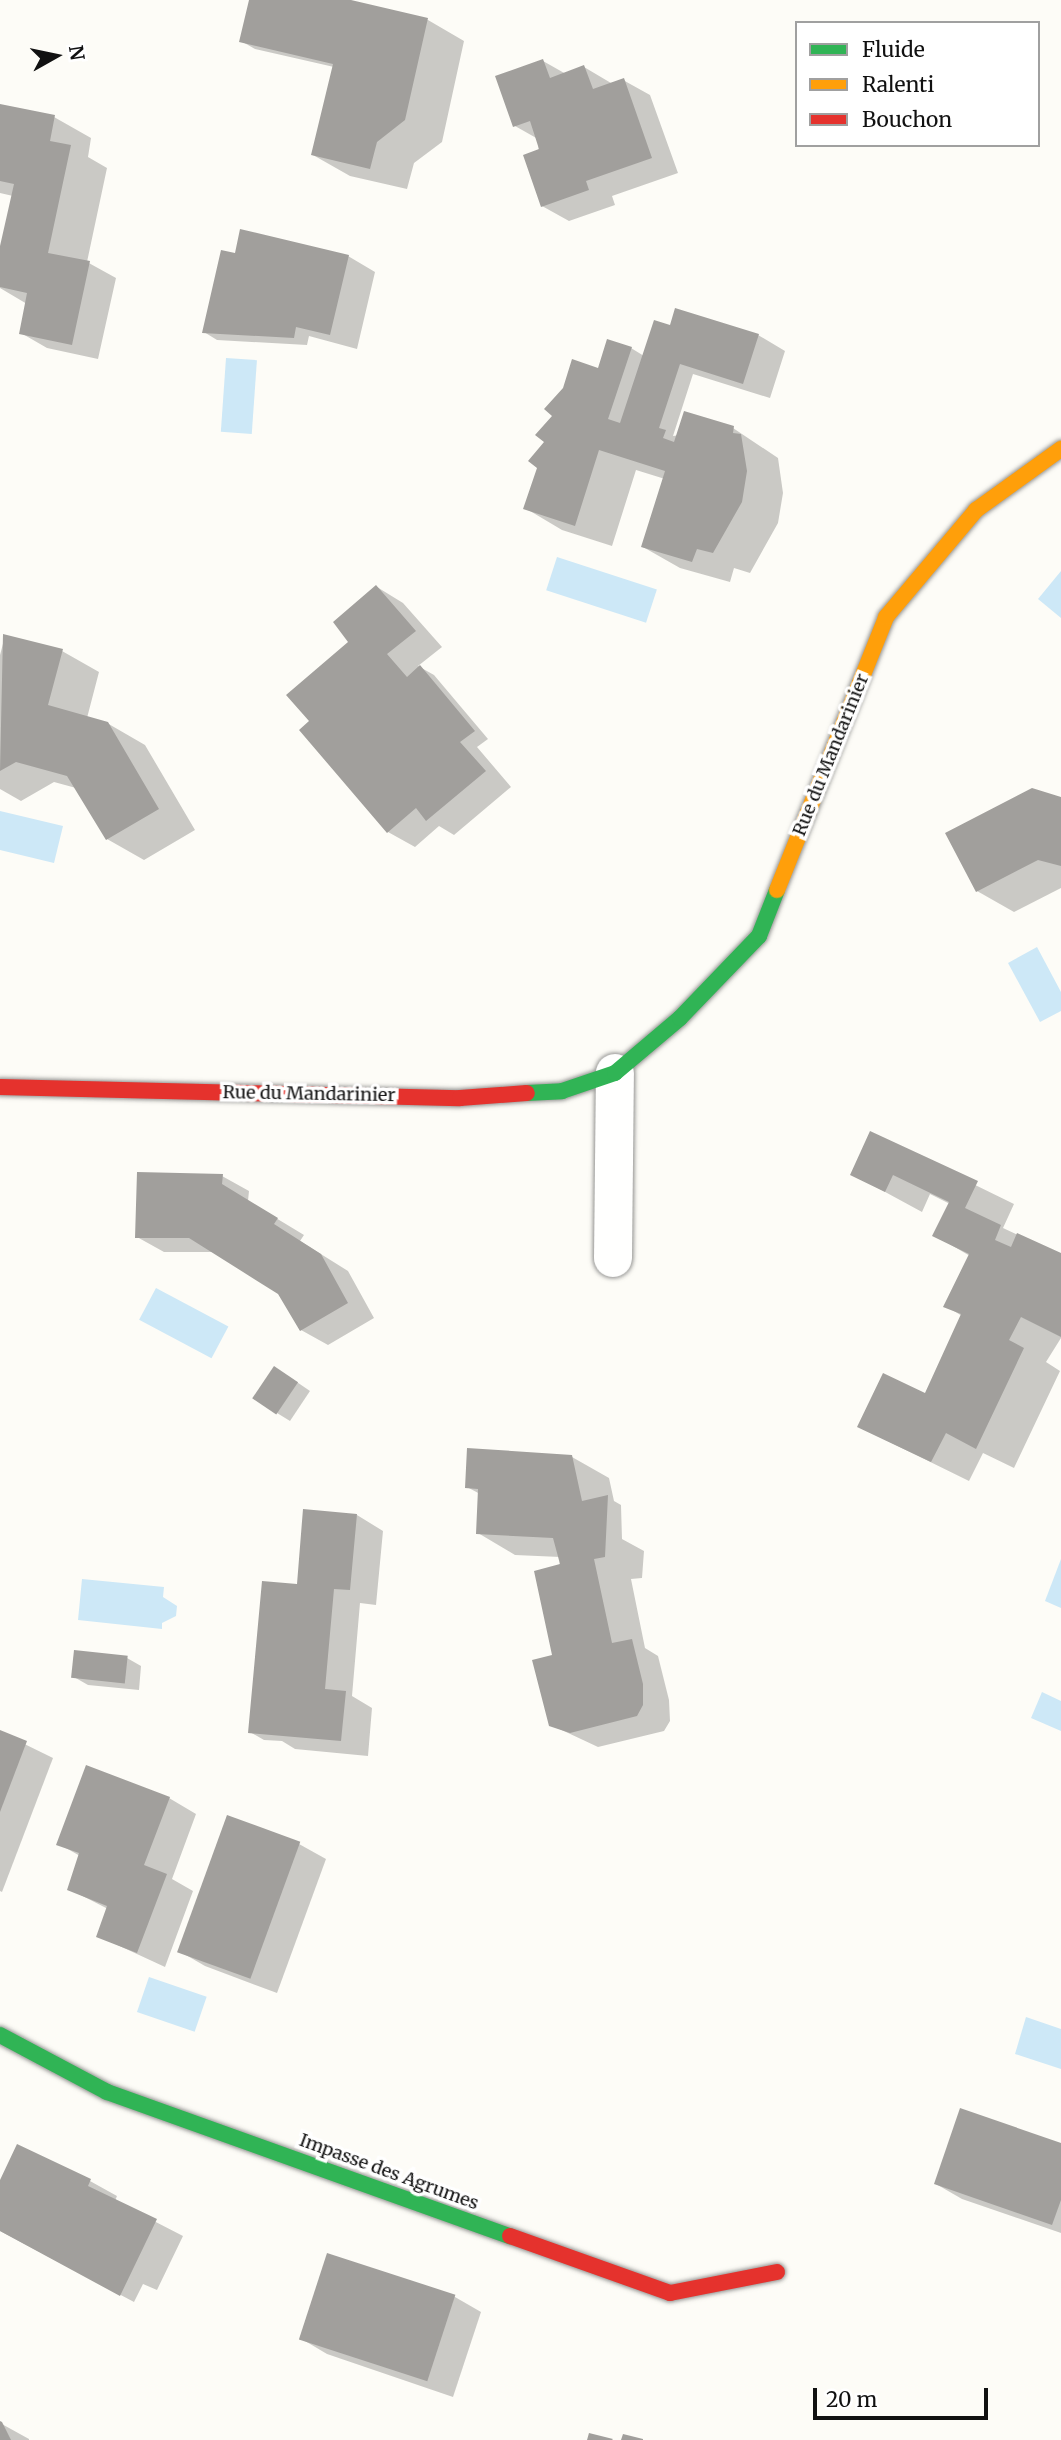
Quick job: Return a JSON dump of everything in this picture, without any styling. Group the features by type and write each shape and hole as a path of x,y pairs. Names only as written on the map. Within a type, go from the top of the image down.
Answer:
{"street":[{"name":"Rue du Mandarinier","path":"0,1087 460,1098 562,1091 615,1073 680,1018 759,936 886,617 976,510 1061,449"},
{"path":"613,1258 615,1073"},
{"name":"Impasse des Agrumes","path":"0,2035 107,2092 670,2293 777,2272"}],"water":[{"path":"226,358 257,360 252,434 221,432"},
{"path":"557,557 657,589 646,623 546,590"},
{"path":"1061,571 1061,618 1038,599"},
{"path":"0,811 63,826 54,863 0,850"},
{"path":"1037,947 1061,992 1061,1011 1040,1022 1008,963"},
{"path":"156,1288 228,1326 212,1358 139,1320"},
{"path":"1061,1559 1061,1608 1045,1601"},
{"path":"82,1579 164,1587 163,1597 177,1606 176,1616 162,1623 162,1629 78,1620"},
{"path":"1042,1692 1061,1701 1061,1731 1031,1718"},
{"path":"149,1977 207,1997 195,2032 137,2012"},
{"path":"1026,2017 1061,2029 1061,2069 1015,2054"}],"building":[{"path":"249,0 351,0 428,18 405,120 377,142 370,169 311,155 333,64 239,42"},
{"path":"543,59 550,78 584,65 593,89 624,78 652,158 586,181 589,190 541,207 523,155 539,149 530,121 513,127 495,76"},
{"path":"0,104 55,115 50,141 71,145 48,253 90,261 72,345 19,334 27,293 0,287 0,246 14,184 0,181"},
{"path":"240,229 349,255 330,335 296,327 294,338 202,333 221,250 235,253"},
{"path":"675,308 759,334 743,384 680,364 659,428 666,430 663,438 674,442 684,411 734,426 733,433 741,434 747,471 742,502 713,553 697,549 692,562 641,547 665,471 599,450 575,526 523,509 537,468 528,461 544,442 535,435 552,416 544,409 563,388 572,359 598,368 607,339 632,347 608,419 620,423 654,320 670,325"},
{"path":"376,585 416,631 387,654 407,677 420,665 475,731 460,742 486,771 426,821 416,808 387,833 299,730 309,721 286,695 348,642 333,622"},
{"path":"3,634 63,649 48,705 108,722 159,809 106,840 67,776 16,762 0,771"},
{"path":"1032,788 1061,797 1061,866 1038,860 976,892 945,833"},
{"path":"870,1131 978,1181 965,1208 1001,1225 995,1240 1011,1247 1017,1233 1061,1253 1061,1337 1021,1317 1009,1340 1024,1348 976,1449 946,1433 931,1462 857,1427 883,1373 925,1393 961,1314 943,1307 969,1254 932,1236 949,1202 893,1175 885,1192 850,1175"},
{"path":"137,1172 223,1174 222,1184 278,1218 274,1224 321,1254 348,1303 300,1331 278,1294 189,1238 135,1238"},
{"path":"274,1366 298,1382 276,1415 252,1398"},
{"path":"467,1448 572,1455 582,1501 608,1495 605,1557 594,1559 612,1643 632,1639 643,1684 643,1705 637,1716 570,1733 549,1726 532,1660 552,1655 534,1571 560,1564 553,1538 476,1534 478,1489 465,1488"},
{"path":"303,1509 357,1514 350,1590 334,1589 325,1689 346,1691 341,1741 248,1733 262,1581 297,1584"},
{"path":"74,1650 128,1656 125,1683 71,1678"},
{"path":"0,1730 27,1741 0,1812"},
{"path":"86,1765 170,1797 144,1865 167,1874 137,1953 96,1937 107,1906 67,1890 79,1853 56,1845"},
{"path":"227,1815 300,1842 250,1979 177,1952"},
{"path":"960,2108 1061,2143 1061,2200 1052,2225 934,2184"},
{"path":"17,2144 91,2179 88,2186 157,2219 120,2296 0,2231 0,2180"},
{"path":"327,2253 455,2295 427,2381 299,2340"},
{"path":"0,2421 2,2422 11,2440 0,2440"},
{"path":"589,2433 613,2439 587,2440"},
{"path":"623,2434 643,2439 643,2440 621,2440"}],"traffic: fast":[{"path":"527,1093 562,1091 615,1073 680,1018 759,936 777,890"},
{"path":"0,2035 107,2092 510,2236"}],"traffic: slow":[{"path":"777,890 886,617 976,510 1061,449"}],"traffic: jam":[{"path":"0,1087 460,1098 527,1093"},
{"path":"510,2236 670,2293 777,2272"}]}
